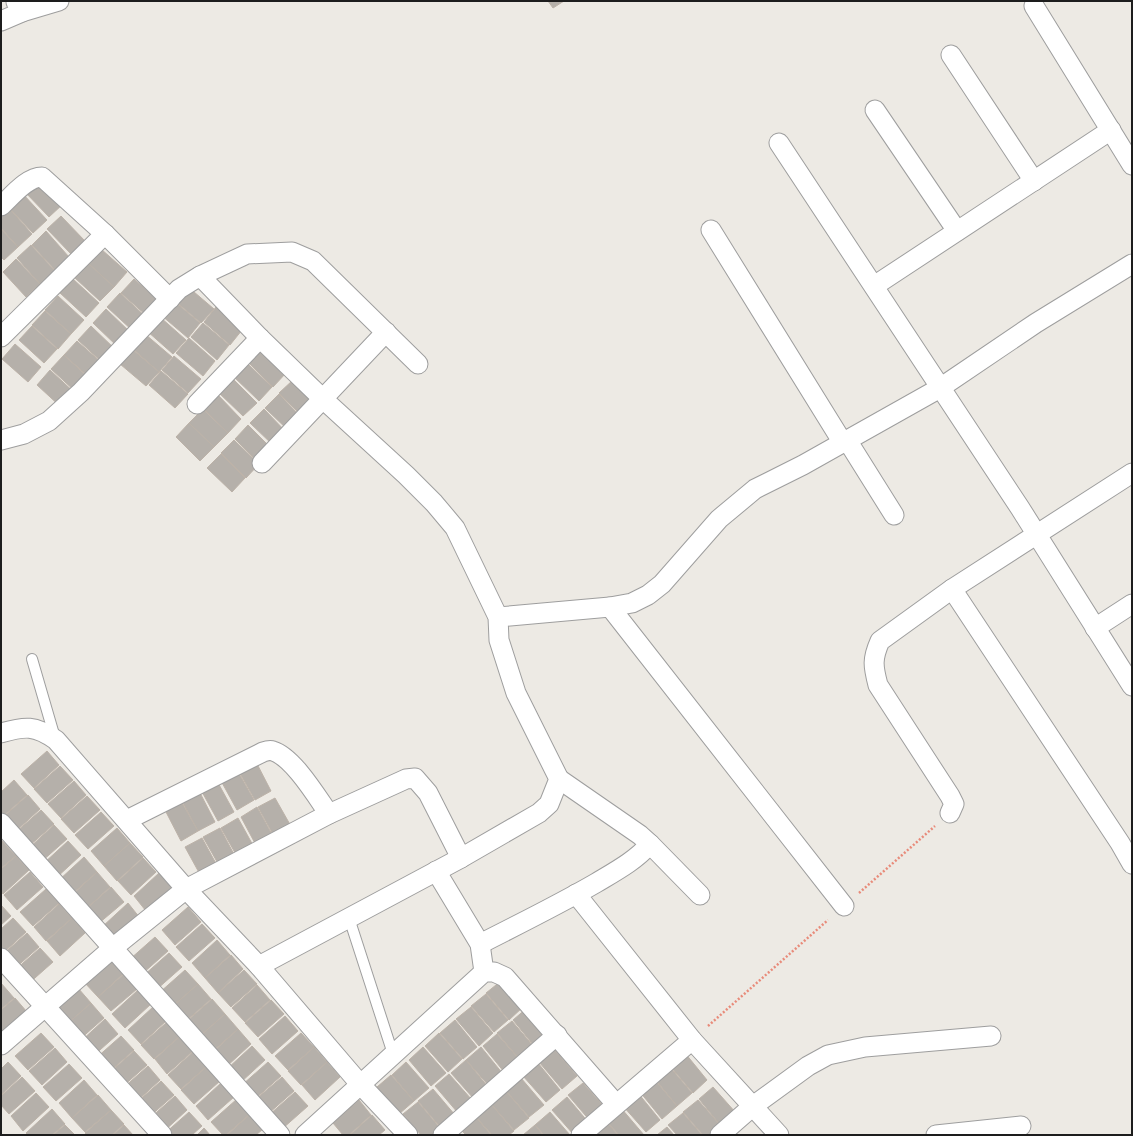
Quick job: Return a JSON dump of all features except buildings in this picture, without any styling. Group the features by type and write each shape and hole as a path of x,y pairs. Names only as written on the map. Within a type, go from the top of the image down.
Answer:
{"street":[{"path":"1,21 19,7 59,1"},
{"path":"1034,6 1132,166"},
{"path":"951,55 1034,181"},
{"path":"875,110 957,231"},
{"path":"874,286 1111,130"},
{"path":"780,143 1037,536 1132,686"},
{"path":"1,206 28,182 38,177 42,177 105,234 170,298"},
{"path":"710,230 894,515"},
{"path":"1,337 105,234"},
{"path":"1,440 24,434 49,420 81,392 185,284 247,254 292,252 313,261 418,364"},
{"path":"498,617 610,607 632,602 648,595 662,584 718,518 754,489 779,478 940,388 1036,323 1132,264"},
{"path":"200,276 260,338 323,399 434,502 455,528 498,617 499,640 516,693 558,779 634,831 650,844 700,895"},
{"path":"262,463 386,332"},
{"path":"197,404 260,338"},
{"path":"950,813 954,804 950,796 878,685 873,667 874,653 880,641 952,589 1037,536 1132,473"},
{"path":"952,589 1126,838 1132,864"},
{"path":"1094,628 1132,604"},
{"path":"610,607 844,906"},
{"path":"1,733 27,727 44,731 56,740 186,889 259,966 360,1084 408,1135"},
{"path":"127,820 263,752 272,751 283,756 294,766 329,814"},
{"path":"1,1045 114,947 186,889 329,814 406,779 415,778 428,793 461,858"},
{"path":"259,966 461,858 539,813 549,804 558,779"},
{"path":"1,823 114,947 280,1135"},
{"path":"480,944 576,894 629,864 650,844"},
{"path":"436,871 480,944 484,972"},
{"path":"576,894 692,1040 779,1135"},
{"path":"1,958 162,1135"},
{"path":"304,1135 484,972 494,972 506,977 616,1104"},
{"path":"443,1135 557,1035"},
{"path":"720,1135 753,1106 808,1066 828,1055 864,1047 991,1036"},
{"path":"581,1135 692,1040"},
{"path":"936,1135 1020,1126"}],"lane":[{"path":"32,659 56,740"},
{"path":"349,918 393,1054"}],"path":[{"path":"692,1040 950,813"}]}
